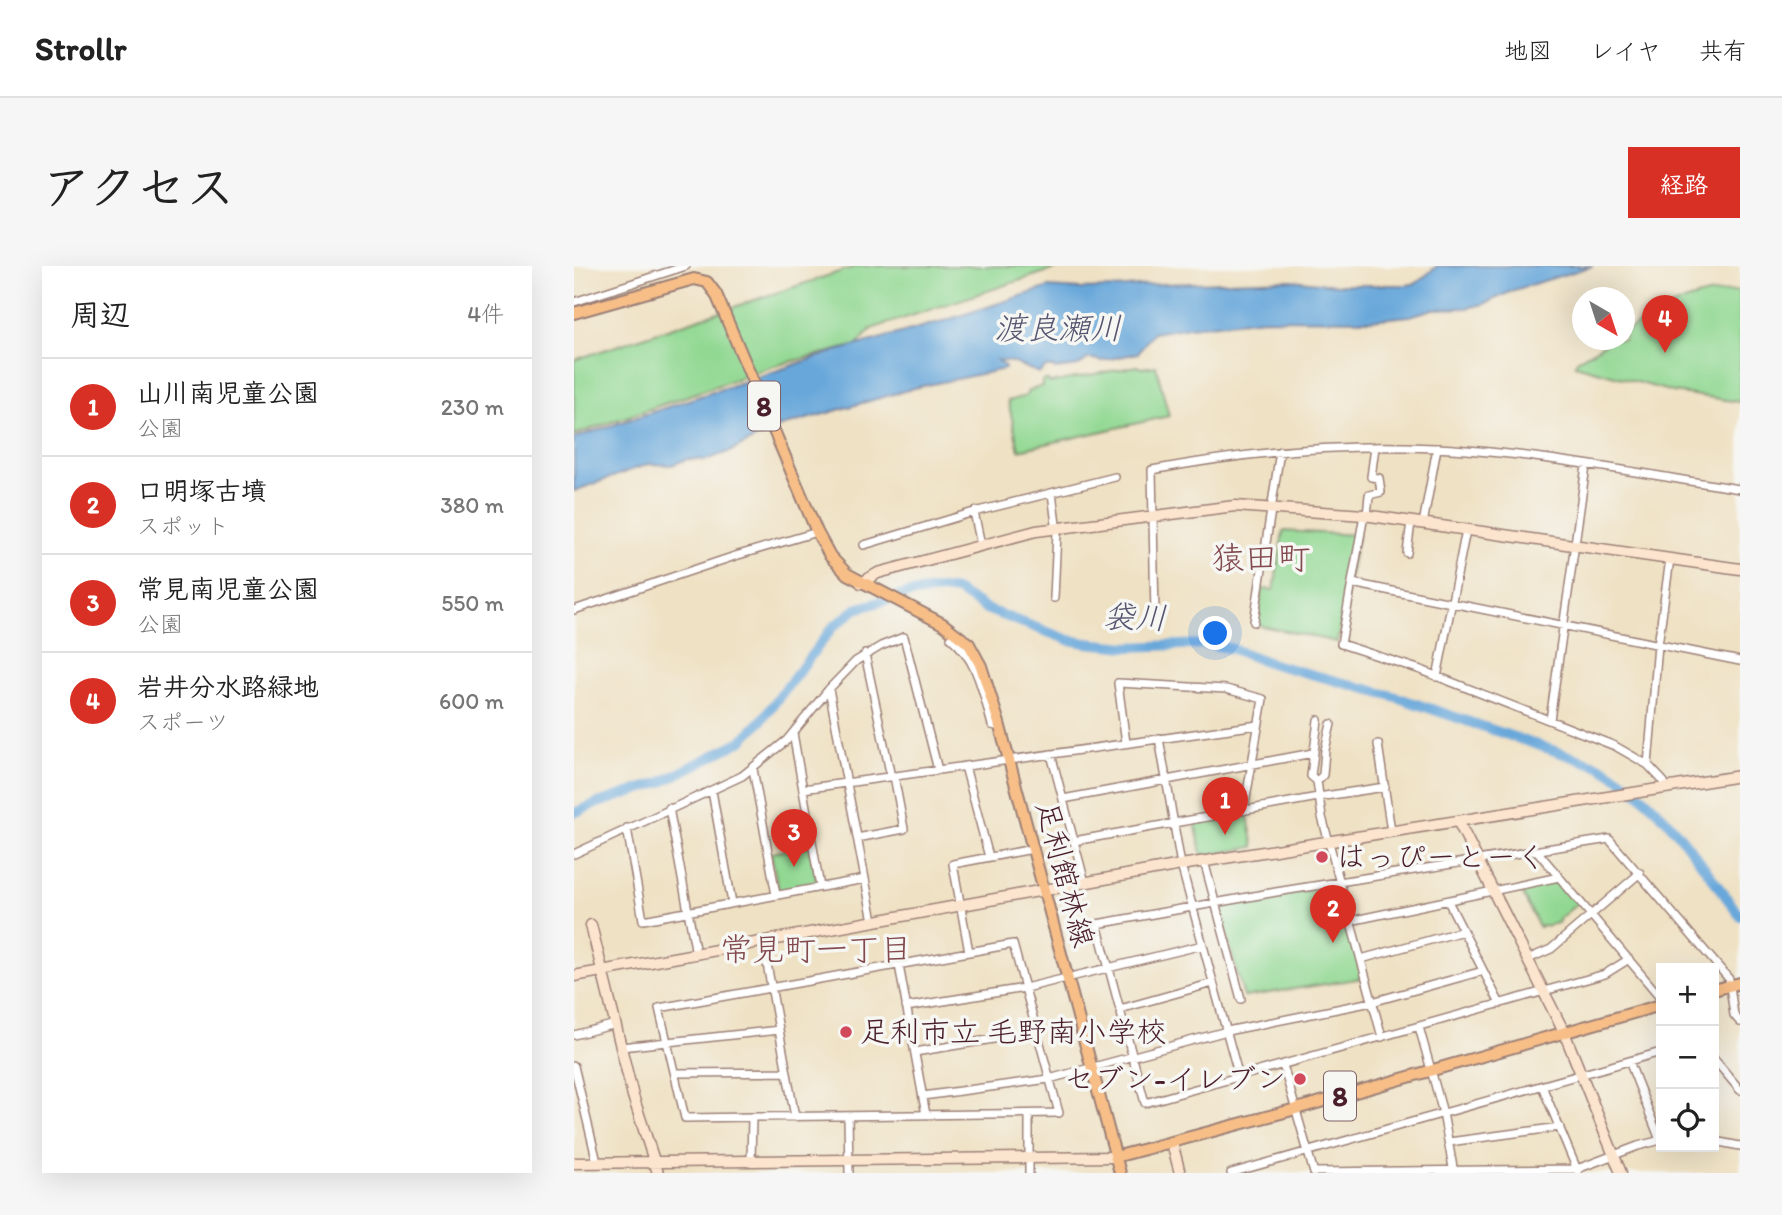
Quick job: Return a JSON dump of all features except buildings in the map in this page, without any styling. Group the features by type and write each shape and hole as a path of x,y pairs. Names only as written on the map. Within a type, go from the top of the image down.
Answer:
{"main road":[{"name":"足利館林線","path":"574,313 694,279 707,282 712,287 816,528 835,562 846,574 862,584 943,624 969,644 977,657 1000,727 1120,1173"},
{"name":"8","path":"1115,1157 1296,1109 1656,1006"}],"street":[{"path":"574,302 686,266"},
{"path":"1375,447 1371,477 1379,478 1381,492 1369,495 1341,644 1437,677 1615,746 1648,765 1664,782 1664,789"},
{"path":"1155,615 1152,470 1242,454 1306,448 1437,448 1510,455 1740,489"},
{"path":"1407,553 1437,448"},
{"path":"1254,622 1280,451"},
{"path":"1550,720 1586,466"},
{"path":"864,545 974,512 1115,477"},
{"path":"1052,494 1057,527 1054,598"},
{"path":"862,584 878,573 1027,533 1224,506 1365,516 1740,569"},
{"path":"974,512 981,545"},
{"path":"574,610 816,528"},
{"path":"1437,677 1466,530"},
{"path":"1648,765 1658,645 1670,558"},
{"path":"1352,583 1740,661"},
{"path":"574,853 669,808 712,791 752,769 793,733 829,690 865,654 904,638 938,770"},
{"path":"951,638 973,664 992,725 1000,727"},
{"path":"857,838 904,829 865,654"},
{"path":"1126,743 1118,683 1226,689 1263,699 1244,810"},
{"path":"829,690 873,921"},
{"path":"1318,720 1311,776 1317,781 1328,840 1382,1037"},
{"path":"1317,781 1323,775 1331,724"},
{"path":"803,789 1258,725"},
{"path":"793,733 820,887"},
{"path":"1159,738 1181,865 1239,1077"},
{"path":"1378,744 1391,831"},
{"path":"1063,799 1313,753"},
{"path":"1051,754 1084,883"},
{"path":"965,766 989,857"},
{"path":"752,769 776,895"},
{"path":"574,976 1204,861 1740,776"},
{"path":"1074,841 1385,787"},
{"path":"712,791 732,903"},
{"path":"669,808 696,954"},
{"path":"1458,821 1564,1032 1621,1173"},
{"path":"627,828 643,920 865,879"},
{"path":"1629,959 1605,974 1145,1103 1097,924 1609,839 1735,984 1734,1015 1740,1022"},
{"path":"969,952 953,864 1033,849"},
{"path":"1538,852 1656,992"},
{"path":"1204,861 1241,999"},
{"path":"1528,959 1551,949 1640,873"},
{"path":"1350,921 1559,877"},
{"path":"1448,901 1500,1004"},
{"path":"591,925 633,1096 658,1173"},
{"path":"1361,959 1463,931"},
{"path":"763,942 794,1116"},
{"path":"1013,944 1059,1113 685,1118 659,1008 899,965 1013,944"},
{"path":"906,1007 1025,988 1203,946"},
{"path":"899,965 926,1115"},
{"path":"923,1096 1049,1079 1227,1031 1373,1002 1483,971"},
{"path":"1120,1009 1213,983"},
{"path":"574,1035 616,1024"},
{"path":"1419,1027 1443,1113 1454,1172"},
{"path":"621,1047 779,1030"},
{"path":"915,1052 1037,1032"},
{"path":"1231,1173 1656,1053"},
{"path":"1629,1061 1656,1130"},
{"path":"1283,1065 1314,1173 1578,1171 1656,1141"},
{"path":"1719,1065 1740,1090"},
{"path":"574,1066 597,1162"},
{"path":"675,1073 786,1072"},
{"path":"1542,1086 1578,1171"},
{"path":"574,1109 584,1108"},
{"path":"1029,1114 1029,1173"},
{"path":"848,1116 849,1173"},
{"path":"751,1161 752,1117"},
{"path":"1449,1142 1560,1127"},
{"path":"1719,1142 1740,1146"},
{"path":"1172,1143 1180,1173"},
{"path":"574,1163 1115,1157"}],"green space":[{"path":"857,266 1064,266 871,329 857,345 774,366 574,435 574,360"},
{"path":"1740,291 1740,402 1673,392 1575,365 1577,360 1594,350 1635,350 1635,326 1680,303 1723,292"},
{"path":"1137,366 1156,366 1169,416 1019,450 1008,401 1026,396 1028,391 1042,386 1042,381 1047,380 1050,383"},
{"path":"1283,531 1358,535 1337,642 1257,625 1262,589 1274,590"},
{"path":"1247,812 1254,847 1202,856 1195,822"},
{"path":"810,845 817,882 814,886 783,892 778,889 771,853"},
{"path":"1560,882 1578,903 1560,918 1558,923 1539,927 1520,889"},
{"path":"1335,886 1339,888 1363,978 1244,997 1218,905"}],"water":[{"name":"渡良瀬川","path":"1437,266 1593,266 1514,290 1484,304 1467,308 1433,309 1410,316 1370,320 1265,319 1189,327 1153,333 1138,353 1101,361 1089,358 1078,366 1055,369 1046,367 1039,373 1012,362 997,360 1005,369 918,387 779,427 706,460 687,459 672,465 648,464 574,491 574,438 833,352 950,319 1049,287 1080,289 1291,280 1337,285 1407,285 1417,283"}],"waterway":[{"name":"袋川","path":"574,813 662,782 741,741 760,722 833,627 856,609 906,594 941,589 957,591 986,609 1069,640 1127,647 1207,644 1233,649 1273,664 1393,696 1599,766 1642,796 1660,814 1694,853 1740,916"}],"place":[{"name":"岩井分水路緑地","path":"1665,353"},
{"name":"山川南児童公園","path":"1225,835"},
{"name":"はっぴーとーく","path":"1322,857"},
{"name":"常見南児童公園","path":"794,867"},
{"name":"口明塚古墳","path":"1333,943"},
{"name":"足利市立 毛野南小学校","path":"846,1032"},
{"name":"セブン-イレブン","path":"1300,1079"}],"district":[{"name":"猿田町","path":"1261,557"},
{"name":"常見町一丁目","path":"816,949"}]}
